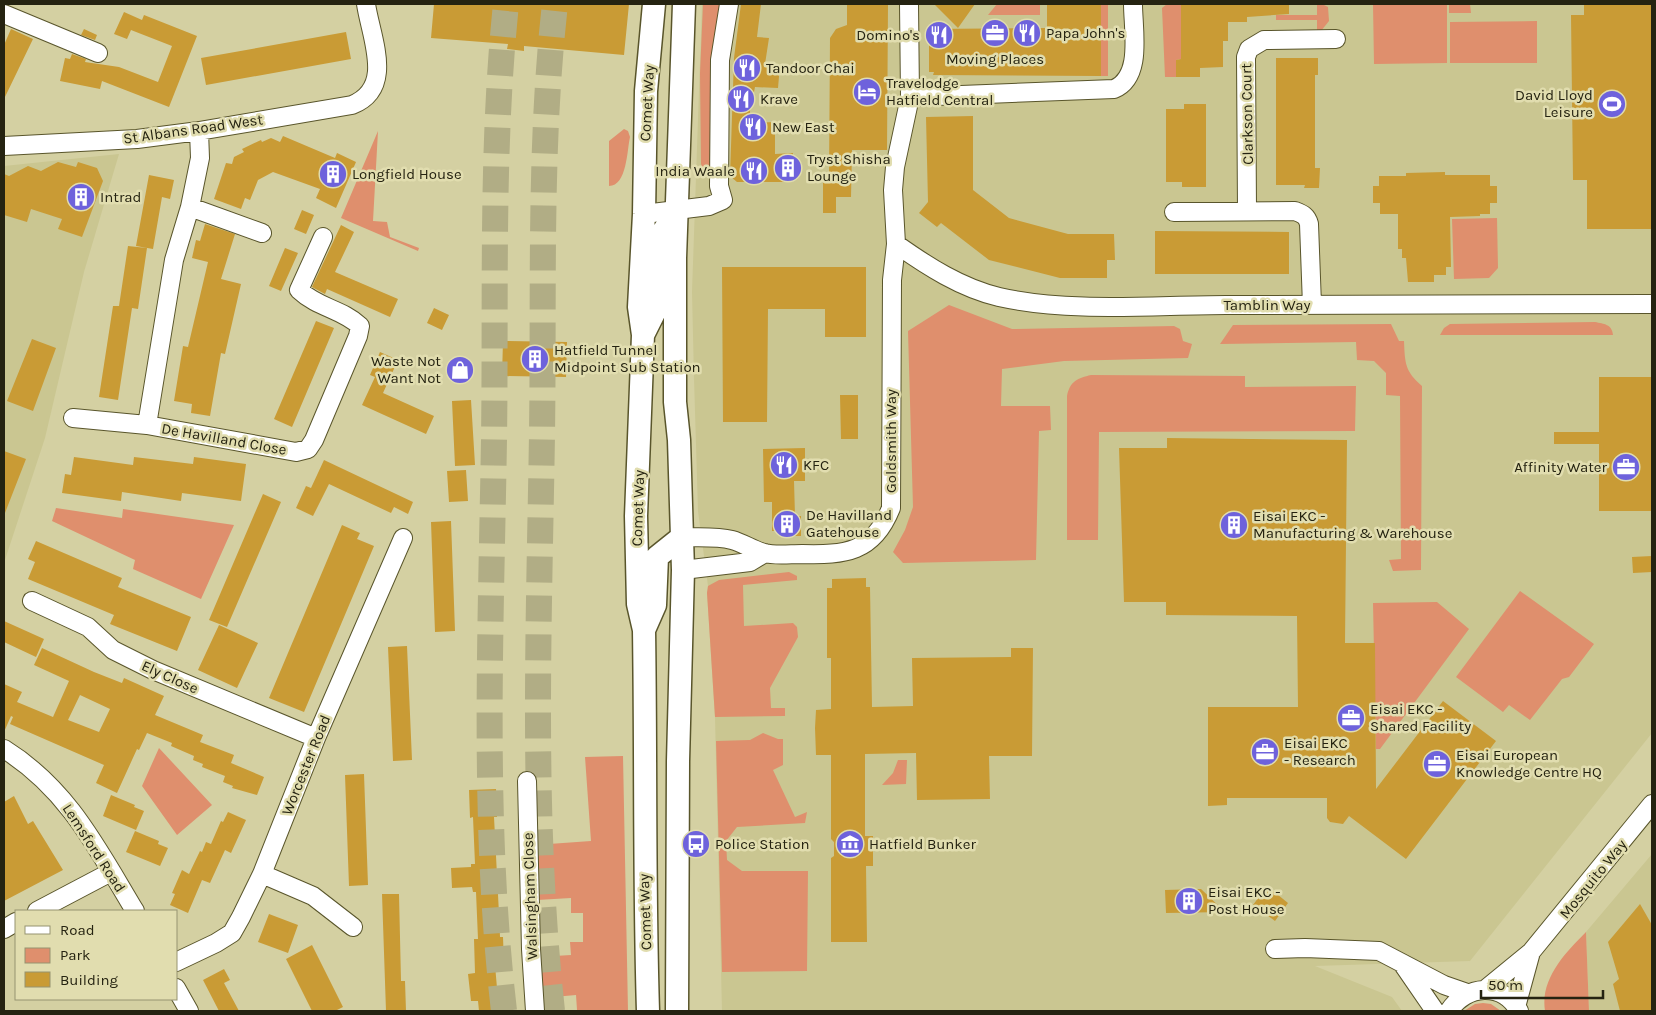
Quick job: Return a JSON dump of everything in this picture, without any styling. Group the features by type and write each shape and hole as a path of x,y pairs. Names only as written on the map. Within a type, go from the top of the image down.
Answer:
{"main road":[{"name":"Comet Way","path":"648,1011 644,872 646,826 644,630 638,604 637,528 643,335 639,307 644,214 646,92 654,4"},
{"name":"Comet Way","path":"677,1011 678,761 683,570 679,440 675,402 677,210 684,4"},
{"path":"643,335 657,307 661,235 677,210"},
{"path":"637,528 657,557 683,570"},
{"path":"644,630 654,605 657,557 682,537"}],"street":[{"name":"St Albans Road West","path":"4,146 137,139 199,131 352,105 366,100 374,87 379,69 366,4"},
{"path":"644,214 709,206 723,200 719,186 720,74 729,4"},
{"name":"Goldsmith Way","path":"682,537 731,540 765,553 827,554 845,552 862,546 877,535 886,521 891,508 892,287 896,244 893,183 910,97 909,4"},
{"path":"910,97 1114,89 1126,82 1133,66 1133,4"},
{"path":"4,14 98,53"},
{"name":"Clarkson Court","path":"1247,210 1246,57 1249,49 1264,40 1336,39"},
{"name":"De Havilland Close","path":"147,425 174,260 190,207 200,158 199,131"},
{"path":"190,207 262,232"},
{"path":"1174,212 1295,211 1307,217 1310,231 1312,305"},
{"name":"De Havilland Close","path":"73,418 147,425 296,452 308,449 326,413 358,336 360,326 352,318 313,302 299,290 323,237"},
{"name":"Tamblin Way","path":"896,244 930,268 969,287 996,296 1031,303 1162,306 1652,304"},
{"name":"Worcester Road","path":"178,961 232,933 262,874 316,738 403,538"},
{"name":"Goldsmith Way","path":"683,570 750,562 765,553"},
{"name":"Ely Close","path":"32,601 88,627 113,650 145,666 316,738"},
{"name":"Lemsford Road","path":"4,749 36,772 56,790 76,815 134,910"},
{"name":"Walsingham Close","path":"526,781 531,949 535,1011"},
{"name":"Mosquito Way","path":"1487,988 1531,952 1652,804"},
{"path":"39,910 111,872"},
{"path":"262,874 313,896 353,927"},
{"path":"4,929 15,923"},
{"path":"1276,949 1305,948 1379,951 1404,966 1444,985 1467,993"},
{"name":"Mosquito Way","path":"1518,1009 1531,952"},
{"path":"1404,966 1435,1011"},
{"path":"1449,1011 1455,1002 1467,993 1487,988 1503,994 1518,1009"},
{"path":"178,992 189,1011"}],"shaded area":[{"path":"702,4 1652,4 1652,733 1470,961 1315,966 1392,997 1402,1011 722,1011 715,717 708,586 698,511 692,292"},
{"path":"119,154 84,272 45,438 4,563 4,166"},
{"path":"1652,854 1652,1011 1589,1011 1586,932"}],"green space":[{"path":"703,4 723,4 712,172 704,171 701,164 700,73"},
{"path":"997,4 1040,4 1040,15 988,15"},
{"path":"1101,4 1108,4 1108,76 1101,76"},
{"path":"1167,4 1181,4 1181,59 1176,60 1176,77 1165,77 1162,8"},
{"path":"1317,4 1328,7 1329,21 1321,31 1317,31 1317,20 1276,20 1276,15 1317,15"},
{"path":"1373,4 1447,4 1447,63 1374,64"},
{"path":"1449,4 1470,4 1471,13 1449,13"},
{"path":"1537,21 1537,63 1450,63 1450,22"},
{"path":"624,129 628,131 630,137 623,174 615,184 609,186 609,141"},
{"path":"378,131 373,221 387,222 390,237 419,248 418,251 341,218"},
{"path":"1497,218 1498,268 1489,278 1454,279 1452,219"},
{"path":"949,305 1012,329 1174,326 1180,329 1183,341 1192,344 1188,358 1064,361 1002,369 1001,406 1050,406 1051,430 1039,431 1036,560 903,563 893,552 905,530 913,507 908,331"},
{"path":"1595,322 1609,327 1613,335 1440,335 1444,328 1450,324"},
{"path":"1391,324 1399,341 1404,341 1409,371 1422,386 1421,570 1393,571 1389,560 1401,559 1400,396 1386,395 1386,373 1374,361 1357,360 1356,342 1220,344 1233,325"},
{"path":"1091,375 1245,376 1245,387 1356,386 1355,431 1099,432 1098,540 1067,540 1067,396 1070,387 1075,381"},
{"path":"56,508 122,518 123,509 234,525 201,599 133,569 135,560 52,521"},
{"path":"789,572 797,576 797,580 743,585 744,626 793,623 797,627 798,637 770,688 771,708 785,708 785,716 715,717 708,586 719,580"},
{"path":"1520,591 1594,644 1569,677 1562,679 1530,720 1509,705 1503,712 1456,677"},
{"path":"1437,602 1469,629 1380,749 1376,749 1373,603"},
{"path":"763,733 783,739 783,765 773,770 795,817 807,812 805,823 737,827 726,841 727,860 742,871 808,871 807,971 722,972 716,741 750,740"},
{"path":"159,748 212,805 177,835 142,786"},
{"path":"623,756 628,1011 577,1010 576,995 542,998 538,957 571,955 570,942 583,942 583,913 571,913 571,898 537,900 535,845 591,841 585,757"},
{"path":"898,760 907,760 906,784 882,785 893,773"},
{"path":"1586,932 1589,1011 1545,1011 1544,999 1550,977 1562,958"},
{"path":"1475,1004 1491,1004 1501,1011 1464,1011"}],"building":[{"path":"434,4 629,4 624,55 524,46 524,51 507,49 508,44 431,38"},
{"path":"741,4 761,4 757,37 769,38 765,64 780,65 778,88 755,87 754,92 750,92 750,123 775,122 775,154 793,153 792,182 737,182 730,176 734,58"},
{"name":"Travelodge Hatfield Central","path":"847,4 888,4 887,150 852,150 851,197 836,197 836,213 823,213 823,180 829,179 830,38 836,29 847,25"},
{"path":"934,4 975,4 958,28"},
{"path":"1047,4 1101,4 1101,76 933,75 934,72 929,72 929,29 1047,28"},
{"path":"1181,4 1289,4 1289,14 1247,17 1247,22 1228,22 1228,41 1223,41 1223,67 1200,68 1200,77 1176,77 1176,60 1181,59"},
{"name":"David Lloyd Leisure","path":"1584,4 1652,4 1652,229 1587,229 1587,180 1573,180 1571,15 1584,15"},
{"path":"124,12 142,20 144,15 197,36 169,107 102,81 100,89 60,81 65,58 70,59 72,54 86,59 85,62 119,67 158,82 172,46 131,30 127,39 114,34"},
{"path":"11,29 33,39 4,99 4,45"},
{"path":"84,29 97,35 95,40 81,35"},
{"path":"346,32 351,59 206,85 201,58"},
{"path":"1276,58 1318,58 1318,75 1315,75 1315,168 1320,168 1319,188 1304,188 1305,185 1276,185"},
{"path":"1184,104 1206,104 1206,187 1182,187 1182,182 1166,182 1166,109 1184,109"},
{"path":"973,116 973,190 1009,218 1068,234 1114,234 1115,260 1107,260 1107,278 1060,278 989,260 941,223 937,227 919,213 928,202 926,117"},
{"path":"283,136 335,158 337,153 356,162 336,208 316,198 320,189 273,172 258,180 250,200 245,198 241,209 214,199 226,163 232,164 234,157 244,152 242,149 261,140 262,142 271,138 280,142"},
{"path":"58,162 76,167 78,162 97,168 103,181 82,237 58,229 62,219 31,209 27,222 4,215 4,174 9,176 28,166 41,171"},
{"path":"1445,172 1445,175 1490,175 1490,186 1497,186 1497,203 1490,203 1490,214 1450,217 1451,267 1446,267 1446,275 1434,275 1434,282 1408,282 1406,258 1402,258 1402,249 1398,249 1398,214 1380,214 1380,203 1373,203 1373,186 1379,186 1379,176 1406,176 1406,173"},
{"path":"149,175 174,180 170,199 162,197 153,249 136,246"},
{"path":"302,210 314,215 306,234 294,229"},
{"path":"205,224 235,234 221,279 241,284 225,354 221,353 210,416 191,413 192,404 174,401 183,346 188,347 208,262 192,258 196,240 200,241"},
{"path":"341,225 354,232 335,272 398,299 390,317 327,289 325,294 312,287"},
{"path":"1155,231 1289,232 1289,274 1155,274"},
{"path":"128,246 147,248 138,309 132,308 118,400 99,397 113,306 119,306"},
{"path":"285,248 298,253 281,291 269,286"},
{"path":"722,267 866,267 866,337 825,337 825,309 768,309 767,422 723,422"},
{"path":"434,308 449,315 442,330 427,323"},
{"path":"316,321 334,328 292,427 274,419"},
{"path":"32,339 56,348 33,411 7,401"},
{"name":"Hatfield Tunnel Midpoint Sub Station","path":"503,341 567,342 566,377 502,376"},
{"path":"380,352 398,360 383,393 434,416 426,434 362,405 375,377 370,375"},
{"name":"Affinity Water","path":"1599,377 1652,377 1652,511 1599,511 1599,444 1554,444 1554,432 1599,432"},
{"path":"840,395 858,395 858,439 841,439"},
{"path":"471,400 475,465 455,466 452,401"},
{"path":"1167,438 1347,440 1345,643 1375,643 1376,789 1443,701 1496,741 1406,859 1349,816 1343,824 1330,822 1327,818 1327,798 1227,798 1227,805 1208,806 1208,707 1298,707 1297,616 1166,615 1166,602 1124,602 1119,448 1167,448"},
{"name":"KFC","path":"805,448 805,481 794,481 795,516 801,516 801,536 781,536 780,531 772,531 772,502 764,502 763,449"},
{"path":"4,451 26,459 5,513 4,513"},
{"path":"74,457 133,465 134,457 193,464 194,457 246,464 241,501 182,493 181,501 122,492 121,501 62,493 65,474 71,475"},
{"path":"324,460 413,502 408,514 394,507 391,513 329,484 313,516 296,508 306,486 311,488"},
{"path":"466,470 468,501 449,502 447,471"},
{"path":"263,494 281,502 227,627 209,620"},
{"path":"451,521 455,631 435,632 431,522"},
{"path":"342,525 360,533 357,539 374,546 304,712 269,698"},
{"path":"36,541 122,578 118,587 191,617 177,651 110,624 114,615 28,579 35,562 28,559"},
{"path":"1652,556 1652,572 1633,573 1632,557"},
{"path":"866,578 866,587 870,587 872,707 913,706 912,658 1011,657 1011,648 1033,648 1032,756 989,756 990,799 917,800 916,753 865,754 865,836 873,836 873,866 866,866 867,942 831,942 831,858 834,856 834,842 831,839 831,755 816,755 815,728 816,710 831,709 831,658 827,658 827,588 832,588 832,579"},
{"path":"4,621 44,639 36,657 4,642"},
{"path":"219,625 258,643 237,688 198,670"},
{"path":"407,646 412,760 393,761 388,647"},
{"path":"42,648 94,672 122,683 124,678 164,696 155,715 203,735 200,742 234,755 231,763 264,777 257,795 232,788 233,786 223,782 225,776 202,767 203,764 193,760 194,756 171,746 172,743 147,733 139,750 137,749 117,793 96,783 104,765 10,724 13,717 11,716 4,732 4,684 22,692 17,702 53,717 69,681 34,665","holes":["80,695 110,709 99,732 68,720"]},
{"path":"364,774 368,885 349,886 345,775"},
{"path":"496,789 497,817 494,817 500,937 503,937 504,964 495,965 499,1011 479,1011 478,1001 471,1001 468,974 475,973 474,939 478,939 476,892 473,892 472,887 452,888 451,868 471,867 471,864 475,864 473,817 470,818 469,790"},
{"path":"111,795 144,811 136,830 103,816"},
{"path":"14,796 28,824 33,821 63,870 4,901 4,802"},
{"path":"228,812 246,820 231,853 225,850 210,883 202,880 188,913 170,905 175,894 172,893 182,870 189,874 200,851 202,852 206,842 211,844 221,821 223,822"},
{"path":"135,831 159,841 158,844 168,848 160,866 126,852"},
{"path":"1267,886 1288,903 1275,921 1253,905"},
{"name":"Eisai EKC - Post House","path":"1201,889 1225,912 1166,913 1165,890"},
{"path":"382,894 399,894 401,981 405,981 406,1011 386,1011"},
{"path":"1640,904 1652,925 1652,1011 1620,1011 1613,984 1619,979 1608,942"},
{"path":"269,914 298,925 288,953 258,942"},
{"path":"312,945 343,1007 335,1011 312,1011 286,959"},
{"path":"224,969 230,980 224,983 239,1011 219,1011 203,980"}],"tunnel":[{"path":"504,1011 497,940 490,797 490,654 496,167 501,58 506,4"},
{"path":"552,1011 541,867 538,651 544,165 546,111 555,4"}],"place":[{"name":"Moving Places","path":"995,33"},
{"name":"Papa John's","path":"1027,33"},
{"name":"Domino's","path":"939,35"},
{"name":"Tandoor Chai","path":"747,68"},
{"name":"Travelodge Hatfield Central","path":"867,92"},
{"name":"Krave","path":"741,99"},
{"name":"David Lloyd Leisure","path":"1612,104"},
{"name":"New East","path":"753,127"},
{"name":"Tryst Shisha Lounge","path":"788,168"},
{"name":"India Waale","path":"754,171"},
{"name":"Longfield House","path":"333,174"},
{"name":"Intrad","path":"81,197"},
{"name":"Hatfield Tunnel Midpoint Sub Station","path":"535,359"},
{"name":"Waste Not Want Not","path":"460,370"},
{"name":"KFC","path":"784,465"},
{"name":"Affinity Water","path":"1626,467"},
{"name":"De Havilland Gatehouse","path":"787,524"},
{"name":"Eisai EKC - Manufacturing & Warehouse","path":"1234,525"},
{"name":"Eisai EKC - Shared Facility","path":"1351,718"},
{"name":"Eisai EKC - Research","path":"1265,752"},
{"name":"Eisai European Knowledge Centre HQ","path":"1437,764"},
{"name":"Police Station","path":"696,844"},
{"name":"Hatfield Bunker","path":"850,844"},
{"name":"Eisai EKC - Post House","path":"1189,901"}]}
